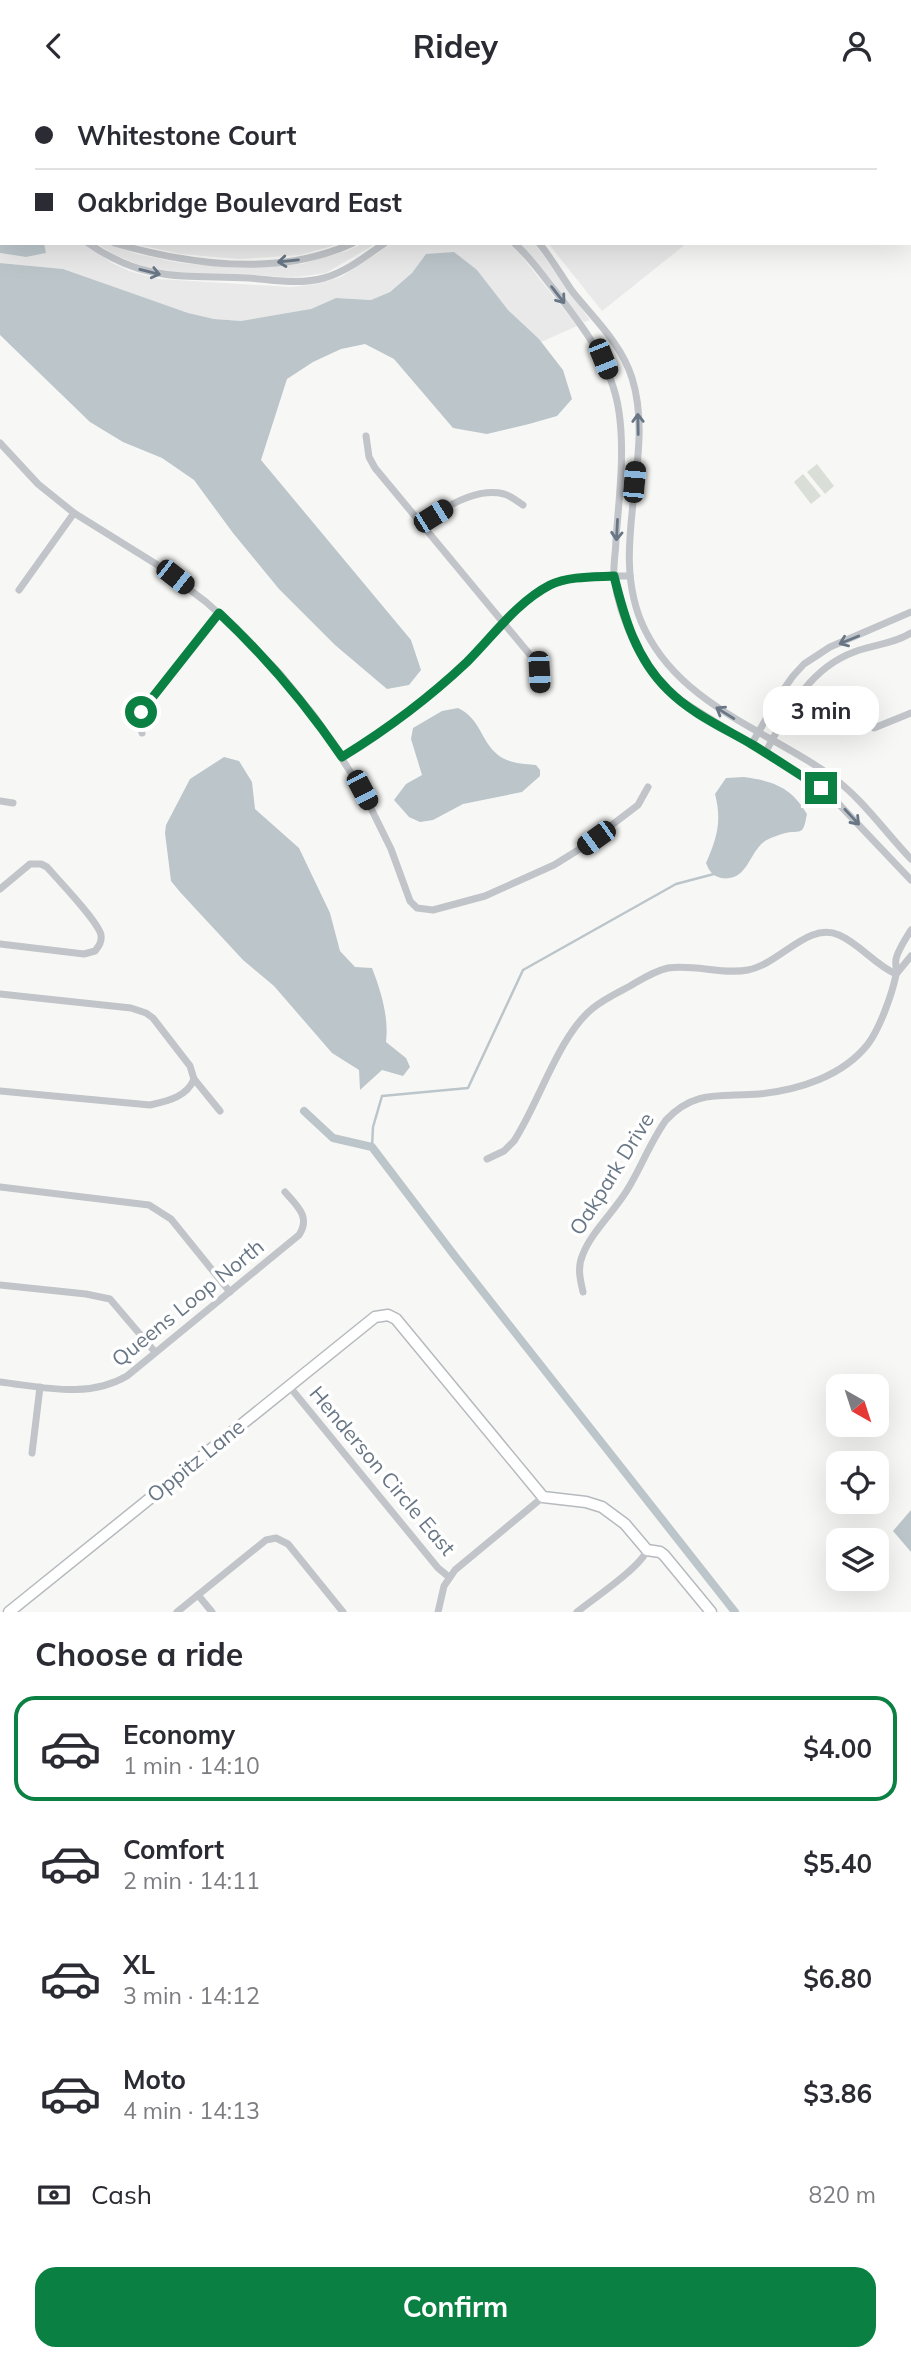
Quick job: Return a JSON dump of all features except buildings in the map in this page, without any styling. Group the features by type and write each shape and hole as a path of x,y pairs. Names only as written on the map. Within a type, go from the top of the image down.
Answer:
{"street":[{"path":"91,245 131,267 159,275 291,282 316,280 339,272 382,245"},
{"path":"122,245 181,259 239,263 301,259 347,245"},
{"path":"516,245 541,272 586,331 603,359 615,388 621,439 614,576 626,623 652,670 667,689 697,713 821,788 911,880"},
{"path":"540,245 570,288 609,335 622,355 632,379 639,429 629,550 630,576 643,628 665,663 706,700 829,774 872,812 911,859"},
{"path":"366,436 369,457 375,468 536,662 540,690"},
{"path":"0,443 38,484 74,513 156,564 219,613 281,675 342,757 382,829 410,901 417,908 425,911 485,896 554,865 583,847 638,805 648,787"},
{"path":"422,524 448,507 481,495 502,494 523,505"},
{"path":"19,590 74,513"},
{"path":"342,757 466,663 528,600 552,585 579,578 630,576"},
{"path":"751,745 793,676 804,664 830,647 911,612"},
{"path":"142,733 139,721 148,702 219,613"},
{"path":"765,753 798,697 827,666 856,651 911,633"},
{"path":"874,728 911,713"},
{"path":"0,801 13,803"},
{"path":"0,889 30,864 41,864 47,867 73,897 101,937 95,951 85,954 0,944"},
{"path":"487,1159 504,1151 518,1134 568,1039 583,1017 602,1001 650,974 679,967 750,970 769,963 810,935 825,932 843,936 896,974"},
{"name":"Oakpark Drive","path":"583,1292 579,1277 582,1255 613,1213 660,1128 674,1112 695,1099 706,1096 761,1094 800,1086 849,1063 875,1034 896,974 896,958 910,935"},
{"name":"Oakpark Drive","path":"896,974 911,956"},
{"path":"0,993 131,1008 146,1013 158,1024 190,1066 194,1079 220,1111"},
{"path":"0,1091 150,1105 186,1091 194,1079"},
{"path":"0,1187 149,1205 171,1219 229,1292"},
{"name":"Queens Loop North","path":"0,1382 78,1390 104,1388 127,1376 299,1235 305,1226 305,1218 285,1192"},
{"path":"0,1285 110,1299 155,1352"},
{"name":"Oppitz Lane","path":"9,1612 375,1317 385,1315 396,1319 543,1497"},
{"name":"Henderson Circle East","path":"289,1386 438,1568 449,1577"},
{"path":"32,1453 40,1387"},
{"path":"438,1612 449,1577 543,1497 595,1504 611,1512 625,1524 647,1551 664,1555 711,1612"},
{"path":"177,1612 266,1540 276,1538 288,1544 343,1612"},
{"path":"577,1612 635,1565 647,1551"},
{"path":"198,1595 212,1612"}],"shaded area":[{"path":"0,245 44,245 46,253 26,257 0,253"},
{"path":"44,245 86,245 129,271 159,279 291,287 317,284 341,277 390,245 510,245 577,326 541,342 508,310 426,254 412,273 390,292 371,300 336,298 311,309 241,321 188,313 63,269 0,263 0,253 26,257 45,253"},
{"path":"99,245 111,245 137,254 180,263 239,268 302,264 360,245 374,245 326,273 291,278 178,273 150,269 115,255"},
{"path":"139,245 335,245 300,255 239,259 181,254"},
{"path":"522,245 537,247 590,320 584,322"},
{"path":"550,245 684,245 602,311"},
{"path":"454,252 477,270 508,310 539,339 563,370 572,399 557,416 487,434 453,428 394,359 365,344 341,349 313,362 287,379 261,460 411,640 421,670 409,685 387,689 335,645 279,589 194,480 162,458 123,442 90,422 0,335 0,263 63,269 188,313 241,321 311,309 336,298 371,300 390,292 412,273 426,254"},
{"path":"817,464 834,486 825,494 807,472"},
{"path":"803,474 821,496 811,504 794,482"},
{"path":"458,708 471,718 498,755 521,764 536,765 540,776 522,792 463,804 433,820 420,822 409,817 394,800 406,784 422,775 411,739 413,728 442,711"},
{"path":"224,757 239,761 252,782 255,809 299,848 330,913 340,951 355,967 372,968 384,1004 386,1042 406,1058 410,1067 403,1076 382,1070 360,1090 359,1070 332,1053 274,986 243,960 171,881 166,825 190,779"},
{"path":"744,777 772,783 788,791 807,814 801,831 781,834 765,841 737,876 721,878 712,873 706,863 717,829 715,794 726,778"},
{"path":"911,1510 911,1552 893,1531"}],"waterway":[{"path":"372,1147 373,1127 382,1096 468,1088 523,970 676,884 714,874"},
{"path":"304,1111 333,1138 372,1147 735,1612"}],"route":[{"path":"141,712 219,613 281,675 342,757 396,720 466,663 528,600 552,585 579,578 614,576 626,623 652,670 667,689 697,713 821,788"}]}
